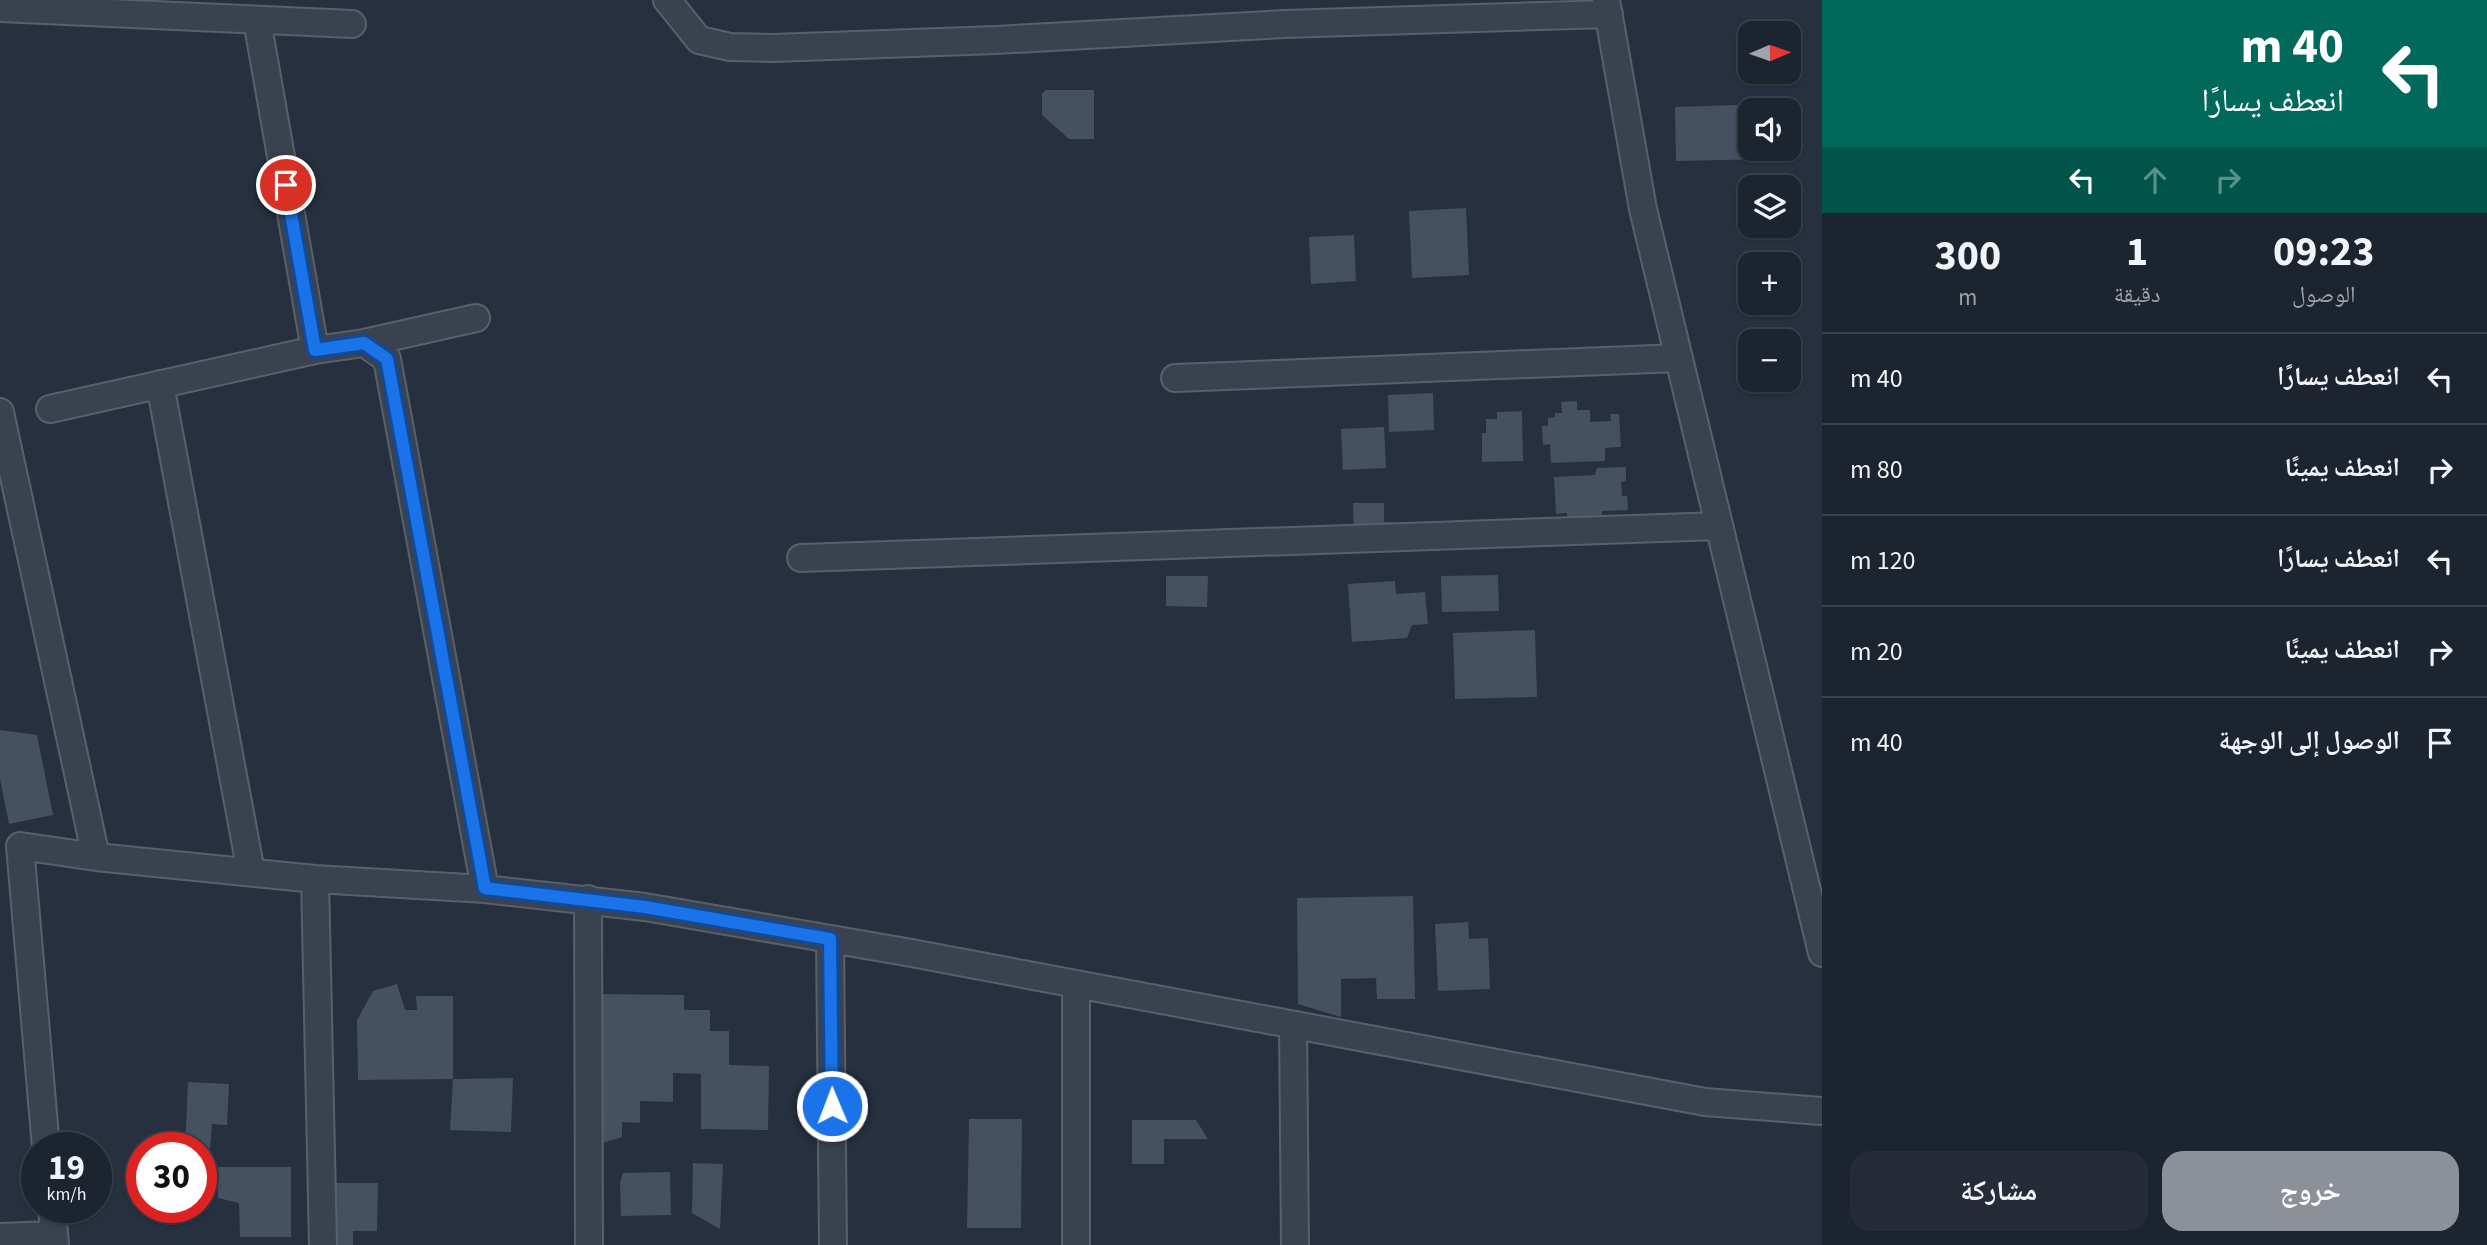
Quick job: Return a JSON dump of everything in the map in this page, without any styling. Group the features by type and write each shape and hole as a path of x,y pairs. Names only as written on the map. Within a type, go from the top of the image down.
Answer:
{"street":[{"path":"667,0 699,40 730,47 773,48 983,40 1608,7 1643,209 1822,953"},
{"path":"0,8 125,7 257,20 352,24"},
{"path":"257,20 315,350"},
{"path":"50,408 476,318"},
{"path":"364,343 387,359 485,888"},
{"path":"1175,378 1679,358"},
{"path":"160,384 251,872"},
{"path":"0,412 96,857"},
{"path":"801,558 1718,526"},
{"path":"44,1132 10,846 315,879 485,888 645,907 1076,984 1705,1102 1822,1111"},
{"path":"315,879 323,1245"},
{"path":"588,899 589,1245"},
{"path":"830,939 833,1245"},
{"path":"1076,984 1076,1245"},
{"path":"1293,1026 1295,1245"},
{"path":"0,1237 55,1240"}],"building":[{"path":"1046,90 1094,90 1094,139 1069,139 1042,115 1042,94"},
{"path":"1738,105 1738,160 1676,161 1675,107"},
{"path":"1466,208 1469,275 1412,278 1409,211"},
{"path":"1354,235 1356,281 1311,284 1309,237"},
{"path":"1433,393 1434,430 1389,432 1388,395"},
{"path":"1577,401 1577,410 1590,410 1590,422 1611,421 1610,414 1619,414 1621,447 1605,448 1605,461 1551,463 1550,444 1543,445 1542,426 1548,426 1548,418 1555,417 1555,413 1562,413 1561,402"},
{"path":"1522,411 1523,461 1482,462 1482,433 1486,433 1486,419 1497,419 1497,412"},
{"path":"1384,427 1386,468 1343,470 1341,429"},
{"path":"1626,467 1626,481 1621,482 1622,496 1627,496 1628,510 1602,511 1603,524 1568,532 1567,513 1556,514 1554,477 1595,475 1597,468"},
{"path":"1353,503 1384,503 1384,522 1393,522 1393,536 1354,536"},
{"path":"1498,575 1499,611 1442,612 1441,576"},
{"path":"1166,576 1208,576 1207,607 1166,606"},
{"path":"1395,581 1396,594 1425,592 1428,624 1412,625 1407,638 1352,642 1348,584"},
{"path":"1535,630 1537,697 1455,699 1453,633"},
{"path":"0,730 37,735 53,815 9,824 0,779"},
{"path":"1413,896 1415,999 1377,999 1376,978 1341,979 1341,1017 1298,1004 1297,898"},
{"path":"1468,922 1469,939 1488,938 1490,989 1438,991 1435,924"},
{"path":"397,984 405,1010 417,1010 416,996 453,996 453,1079 358,1080 357,1020 373,991"},
{"path":"603,994 684,995 684,1010 710,1010 710,1031 729,1031 729,1065 769,1066 768,1130 701,1129 701,1074 673,1073 673,1102 640,1101 640,1123 622,1122 622,1137 602,1143"},
{"path":"513,1078 511,1132 450,1130 453,1079"},
{"path":"188,1082 229,1084 227,1125 212,1124 211,1132 186,1132"},
{"path":"969,1119 1022,1119 1021,1228 967,1228"},
{"path":"1132,1120 1196,1120 1208,1139 1164,1139 1164,1164 1132,1164"},
{"path":"693,1163 723,1164 720,1229 692,1213"},
{"path":"218,1167 291,1167 291,1237 240,1237 239,1203 218,1198"},
{"path":"670,1172 671,1215 621,1216 620,1183 623,1173"},
{"path":"336,1183 378,1183 377,1231 353,1231 353,1245 335,1245"}],"route":[{"path":"286,185 315,350 364,343 387,359 485,888 645,907 830,939 832,1106"}]}
